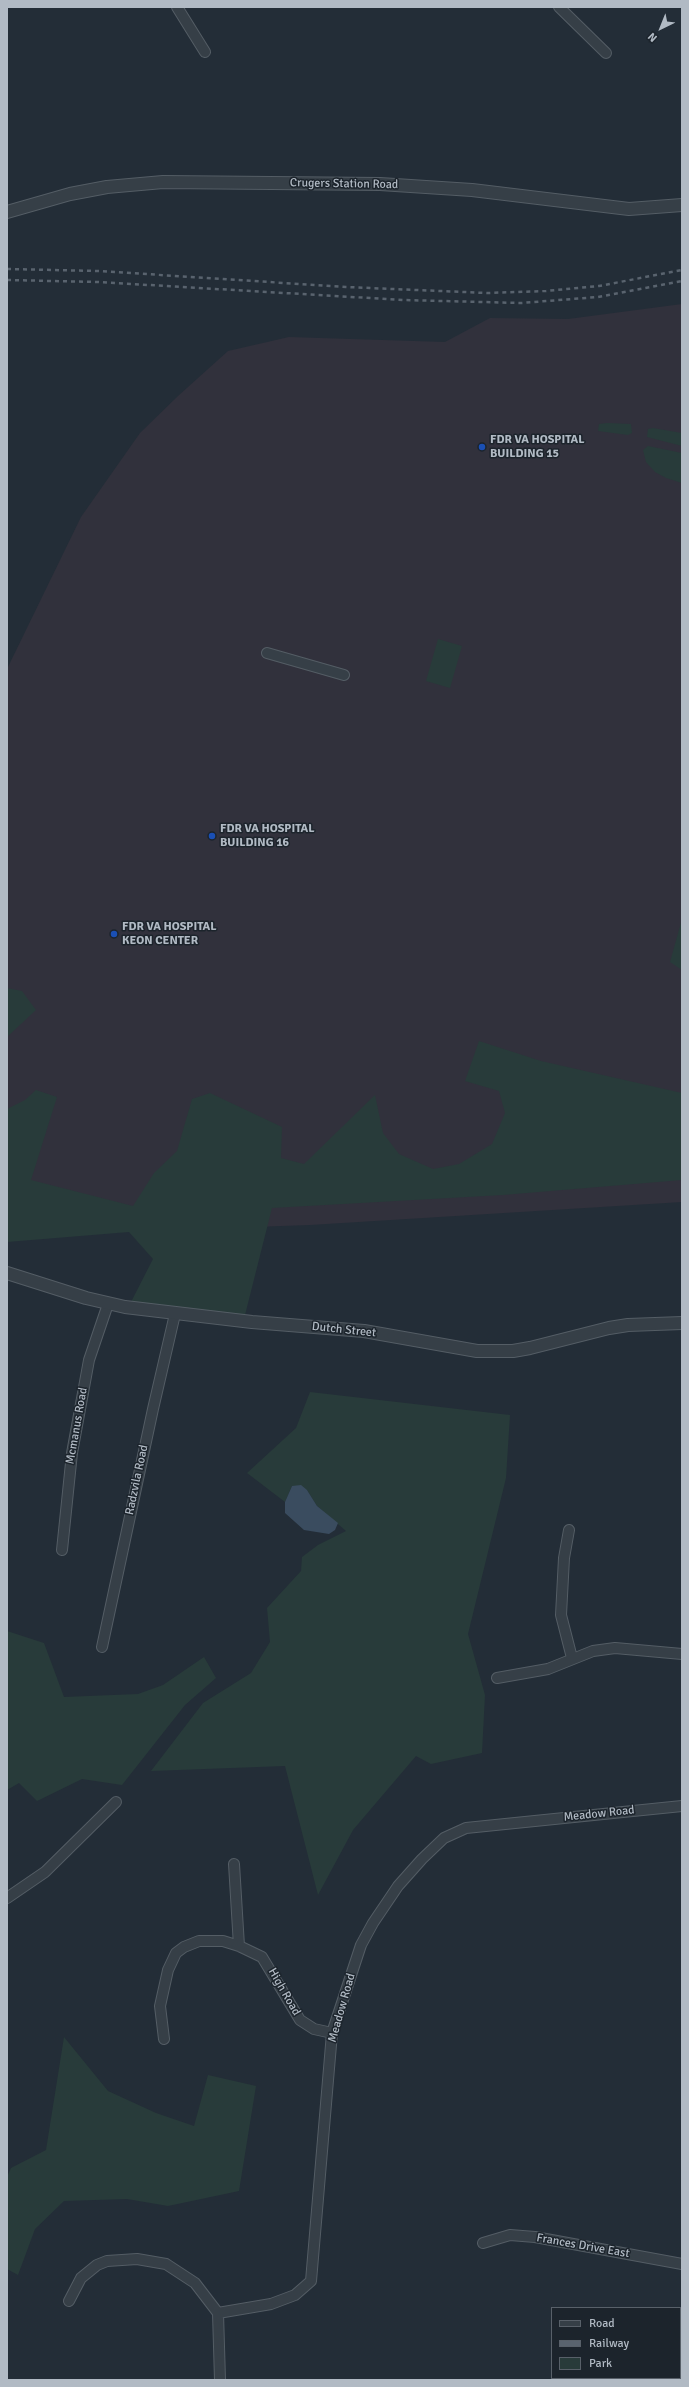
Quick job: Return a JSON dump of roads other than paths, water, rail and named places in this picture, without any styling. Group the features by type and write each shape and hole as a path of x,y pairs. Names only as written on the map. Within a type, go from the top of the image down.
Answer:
{"street":[{"path":"177,7 205,52"},
{"path":"559,7 606,53"},
{"name":"Crugers Station Road","path":"7,212 70,194 107,187 163,182 380,184 472,190 629,209 682,205"},
{"path":"267,653 344,674"},
{"name":"Dutch Street","path":"7,1273 108,1304 175,1314 364,1331 457,1348 496,1352 530,1348 609,1328 656,1322 682,1323"},
{"name":"Mcmanus Road","path":"62,1550 73,1446 89,1360 108,1304"},
{"name":"Radzvila Road","path":"102,1647 175,1314"},
{"path":"569,1530 564,1558 561,1615 572,1658"},
{"path":"497,1678 548,1669 572,1658 593,1651 615,1648 682,1654"},
{"path":"7,1898 45,1872 116,1802"},
{"name":"Meadow Road","path":"218,2313 271,2304 295,2295 311,2281 332,2033 361,1946 373,1923 398,1886 444,1838 466,1828 682,1806"},
{"path":"234,1864 239,1946"},
{"name":"High Road","path":"164,2039 160,2006 171,1960 184,1947 199,1941 222,1941 239,1946 262,1957 300,2020 314,2029 332,2033"},
{"name":"Frances Drive East","path":"484,2243 510,2235 535,2237 682,2264"},
{"path":"69,2301 81,2278 97,2265 107,2261 137,2259 166,2264 196,2283 218,2313 220,2380"}],"water":[{"path":"301,1485 307,1490 317,1506 338,1523 335,1530 329,1534 304,1530 285,1513 285,1502 292,1486"}],"railway":[{"path":"7,269 99,271 346,287 487,293 546,291 599,286 682,270"},
{"path":"7,280 98,282 403,300 521,303 598,297 682,281"}],"place":[{"name":"FDR VA HOSPITAL BUILDING 15","path":"482,447"},
{"name":"FDR VA HOSPITAL BUILDING 16","path":"212,836"},
{"name":"FDR VA HOSPITAL KEON CENTER","path":"114,934"}]}
